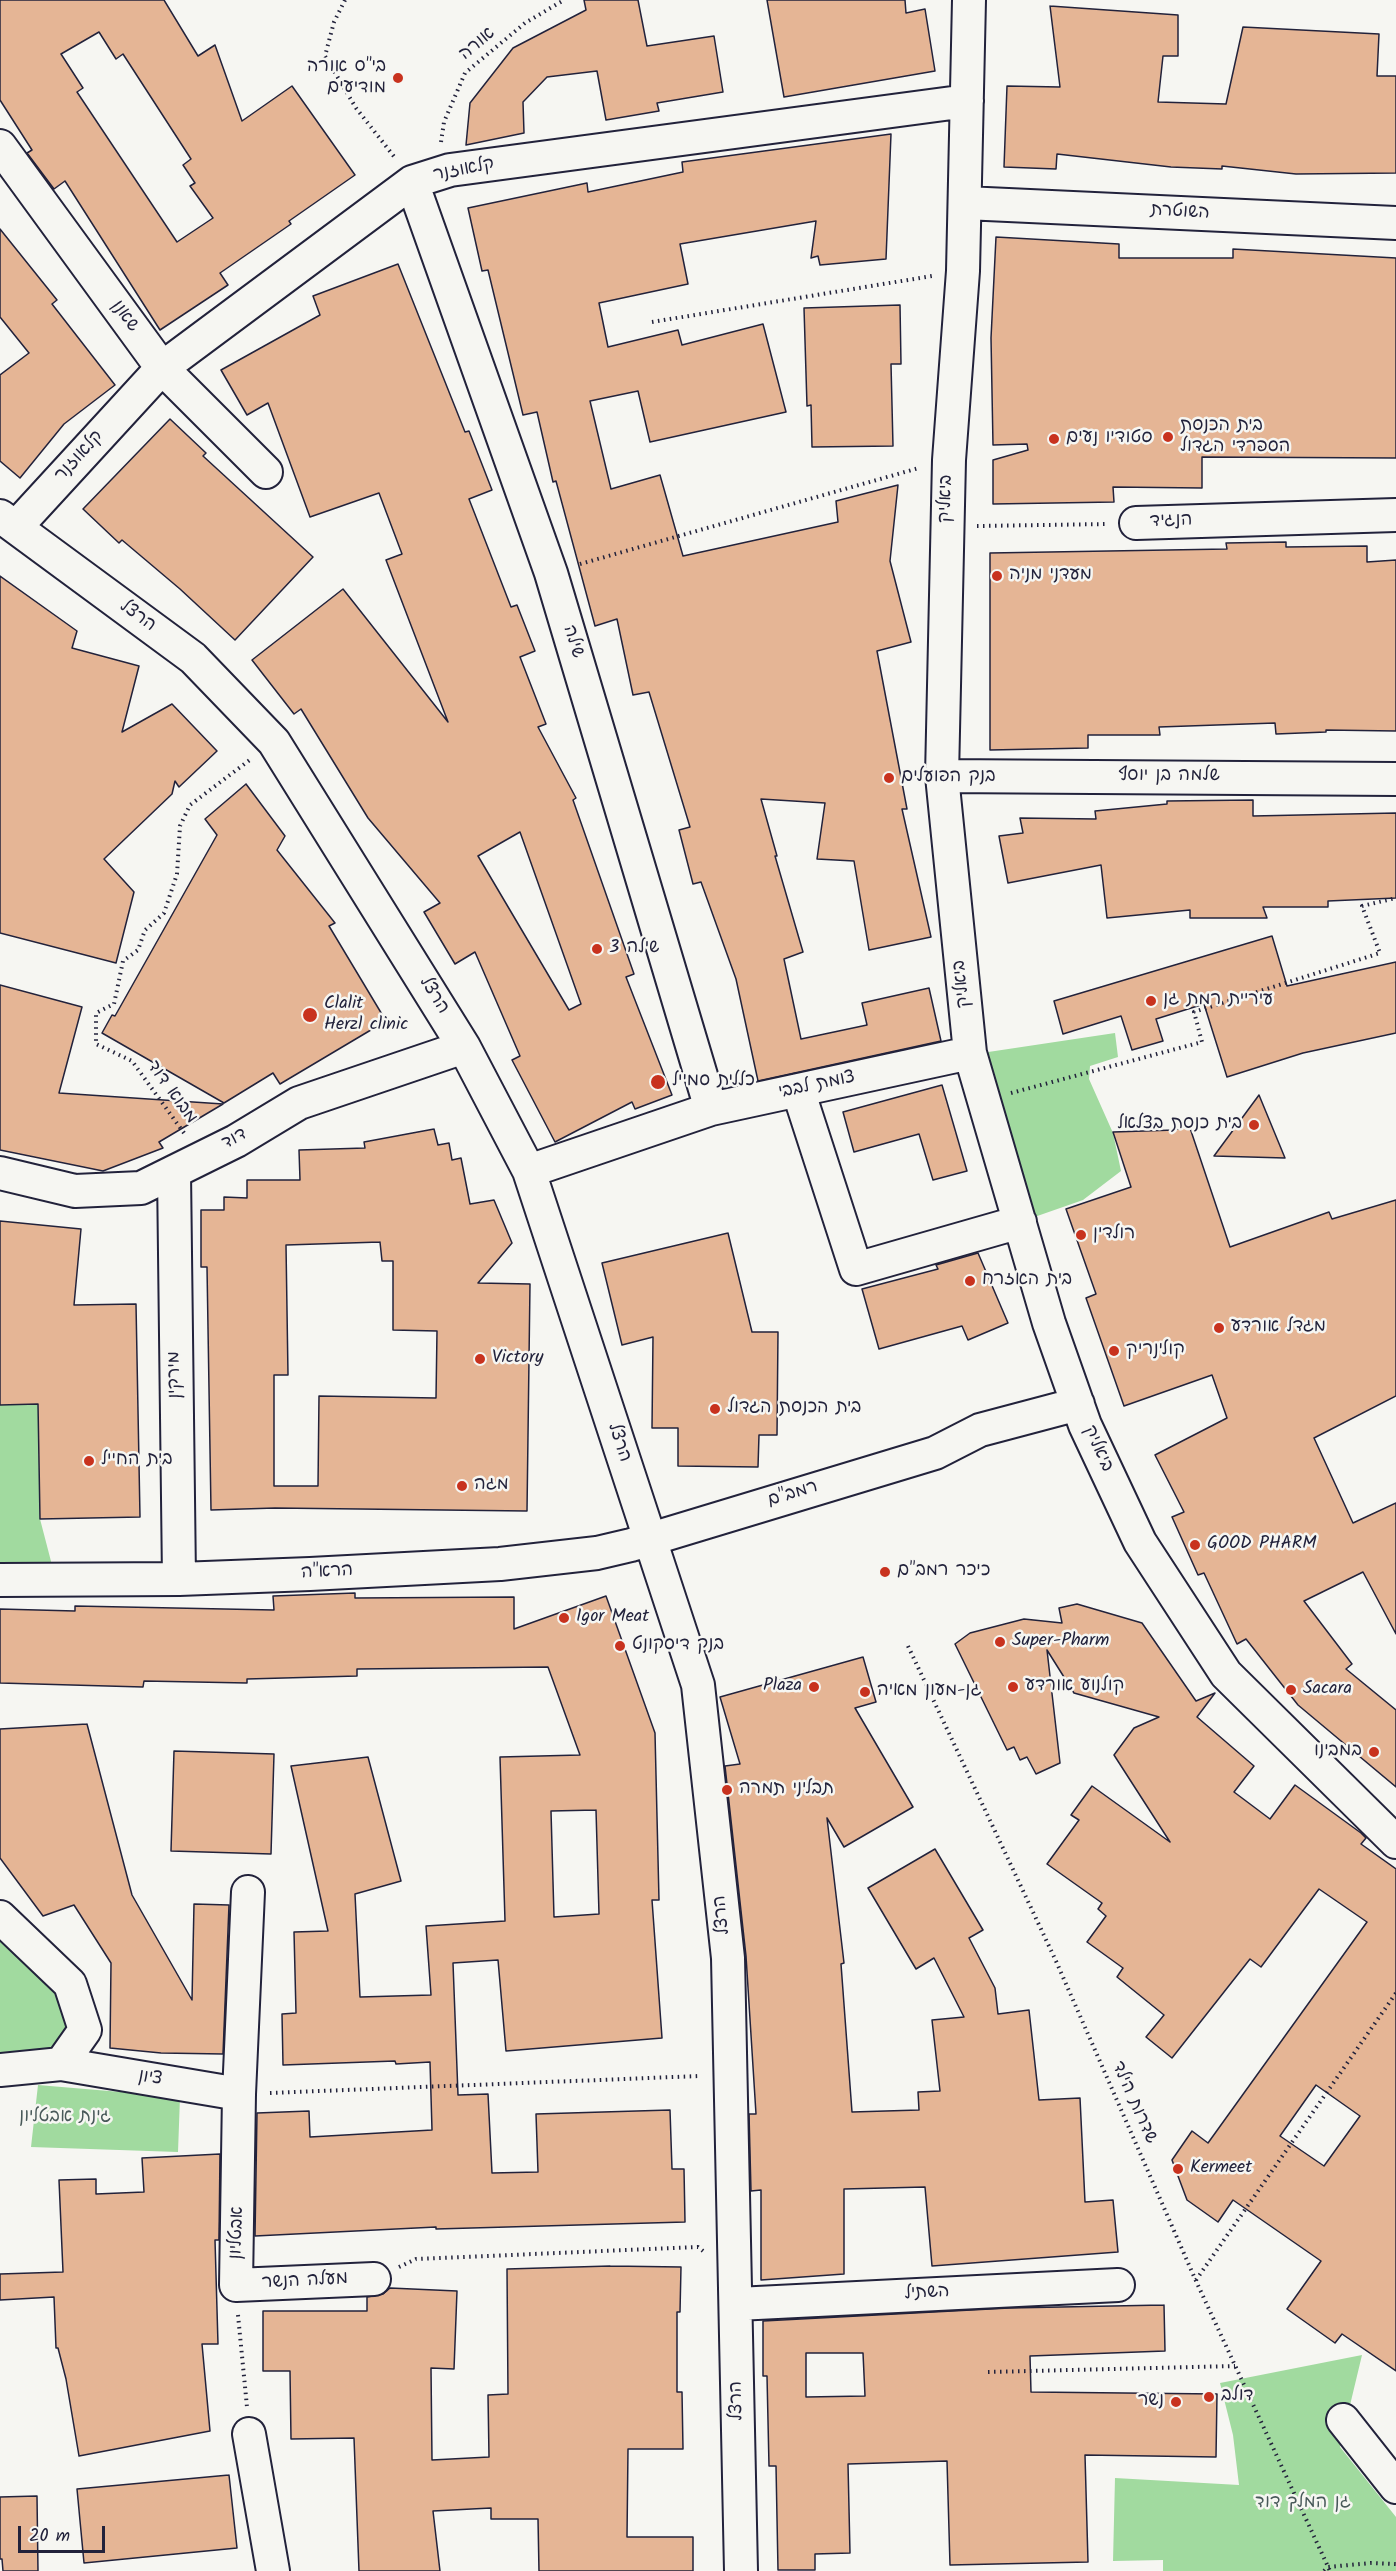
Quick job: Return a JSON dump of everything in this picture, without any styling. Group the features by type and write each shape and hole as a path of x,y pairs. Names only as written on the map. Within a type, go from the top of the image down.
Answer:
{"street":[{"name":"ביאליק","path":"969,0 963,271 946,527 942,776 970,1053 1049,1323 1082,1415 1140,1542 1226,1674 1396,1842"},
{"name":"קלאוזנר","path":"8,521 162,368 412,182 450,170 967,101"},
{"name":"שאנן","path":"0,146 162,368 266,472"},
{"name":"שילה","path":"412,182 551,573 711,1109"},
{"name":"השוטרת","path":"964,203 1396,223"},
{"name":"הנגיד","path":"1136,523 1396,515"},
{"name":"הרצל","path":"8,521 193,658 274,742 464,1047 530,1171 698,1685 728,1958 741,2571"},
{"name":"שלמה בן יוסף","path":"942,776 1396,778"},
{"name":"דוד","path":"0,1173 75,1191 141,1188 202,1158 299,1103 464,1047"},
{"name":"צומת לבבי","path":"530,1171 711,1109 970,1053"},
{"path":"798,1090 856,1269 1020,1222"},
{"name":"מירקין","path":"174,1172 178,1579"},
{"name":"רמב\"ם","path":"651,1539 935,1453 988,1448 1082,1415"},
{"name":"הרא\"ה","path":"0,1580 178,1579 500,1564 597,1553 651,1539"},
{"path":"597,1553 625,1557 664,1583"},
{"name":"אבטליון","path":"236,2285 239,2094 248,1892"},
{"path":"0,1917 70,1984 85,2030 62,2064"},
{"name":"ציון","path":"0,2070 62,2064 239,2094"},
{"name":"מעלה הנשר","path":"236,2285 374,2279"},
{"name":"השתיל","path":"735,2290 1118,2285"},
{"path":"1343,2420 1396,2487"},
{"path":"249,2433 273,2571"}],"path":[{"path":"345,0 334,22 325,56 356,108 383,140 412,182"},
{"name":"אורה","path":"450,170 444,163 441,143 444,122 465,73 525,23 564,0"},
{"path":"652,322 963,271"},
{"path":"551,573 949,460"},
{"name":"הנגיד","path":"946,527 1136,523"},
{"name":"מבוא דוד","path":"202,1158 132,1061 96,1044 96,1013 114,1004 123,961 138,950 145,930 164,913 177,874 180,826 190,805 274,742"},
{"path":"984,1100 1202,1042 1194,1012 1380,953 1362,906 1396,898"},
{"name":"שדרות הילד","path":"908,1646 1056,1961 1196,2281 1329,2569"},
{"path":"1196,2281 1396,1993"},
{"path":"239,2094 730,2075"},
{"path":"374,2279 416,2259 698,2247 735,2290"},
{"name":"אבטליון","path":"236,2285 249,2433"},
{"path":"988,2372 1235,2366"},
{"path":"1324,2571 1371,2563 1396,2564"}],"green space":[{"path":"1115,1033 1118,1057 1090,1066 1089,1079 1113,1133 1121,1171 1083,1200 1023,1221 975,1054"},
{"path":"0,1405 38,1405 40,1519 53,1569 0,1570"},
{"path":"0,1928 67,2000 74,2030 54,2058 0,2063"},
{"name":"גינת אבטליון","path":"38,2085 180,2097 178,2152 31,2147"},
{"name":"גן המלך דוד","path":"1362,2355 1340,2447 1396,2517 1396,2571 1163,2571 1163,2560 1113,2561 1115,2478 1239,2485 1233,2435 1220,2383"}],"building":[{"path":"0,0 164,0 198,56 215,45 242,121 292,86 355,175 289,221 291,224 220,273 228,285 160,330 65,181 54,189 27,153 32,150 0,100","holes":["99,32 116,59 123,54 191,159 183,165 195,183 190,186 213,218 177,242 77,92 83,88 61,54"]},
{"path":"584,0 638,0 647,46 714,36 723,92 657,103 659,111 606,120 597,71 547,77 523,102 524,133 466,145 470,103 513,48 586,10"},
{"path":"767,0 905,0 906,13 925,9 935,71 784,97"},
{"path":"1050,6 1178,15 1178,56 1163,56 1158,102 1226,104 1243,27 1379,34 1377,76 1396,76 1396,173 1296,174 1222,166 1222,169 1171,167 1057,154 1056,169 1004,167 1007,86 1060,87"},
{"path":"891,134 886,259 820,265 818,256 811,258 816,221 680,244 688,284 599,303 608,347 678,330 682,345 763,324 786,412 650,442 638,391 590,401 611,489 660,475 683,556 838,522 836,501 898,485 890,561 911,642 877,651 907,809 902,809 931,937 869,950 854,861 817,859 825,803 761,799 803,952 784,959 801,1039 867,1025 862,1003 929,988 941,1041 758,1081 736,979 701,882 693,884 679,830 690,827 649,692 633,695 617,619 595,626 556,481 553,482 537,412 523,415 488,270 482,271 468,208 587,183 588,192 683,172 682,162"},
{"path":"0,229 57,300 52,304 115,385 64,424 20,478 0,461 0,375 29,353 0,317"},
{"path":"996,237 1119,244 1119,258 1233,258 1233,249 1396,258 1396,458 1202,457 1202,488 1113,487 1114,502 993,504 993,460 1028,450 1027,444 993,445 991,338"},
{"path":"398,264 465,432 469,431 492,490 469,499 511,607 517,605 535,651 520,657 546,724 538,727 576,798 573,800 634,974 626,977 672,1095 635,1109 632,1102 555,1142 512,1060 520,1056 475,952 455,964 424,912 440,903 368,818 301,709 294,714 252,660 343,589 448,722 386,560 402,554 379,493 310,517 268,403 247,415 221,370 320,315 313,296","holes":["520,832 581,1004 569,1010 478,856"]},
{"path":"900,305 901,364 891,364 893,446 812,447 811,405 807,406 804,308"},
{"path":"170,419 206,453 203,456 313,557 235,640 180,589 122,540 119,543 83,509"},
{"path":"1286,542 1286,547 1367,546 1367,562 1396,560 1396,731 1326,730 1326,732 1276,734 1275,723 1159,727 1160,735 1088,735 1088,748 990,750 990,553 1227,549 1226,543"},
{"path":"0,576 77,631 72,648 139,666 122,732 172,704 217,751 179,787 175,781 172,794 104,859 134,892 116,963 0,933"},
{"path":"246,784 285,836 277,850 335,923 329,926 386,1021 280,1084 273,1073 224,1103 102,1033 112,1015 115,1016 217,835 205,819"},
{"path":"1253,800 1253,816 1396,813 1396,898 1328,901 1328,907 1263,907 1267,918 1190,918 1190,910 1107,918 1101,865 1008,883 999,836 1023,833 1020,818 1096,819 1095,811 1167,804 1167,801"},
{"path":"1272,936 1287,986 1396,962 1396,1033 1303,1053 1227,1077 1204,1004 1156,1019 1163,1041 1132,1050 1121,1016 1063,1034 1054,1001"},
{"path":"0,985 82,1007 59,1093 223,1104 159,1142 163,1148 103,1171 0,1150"},
{"path":"942,1085 967,1171 933,1180 919,1134 854,1152 843,1112"},
{"name":"בית כנסת בצלאל","path":"1259,1095 1285,1158 1214,1156"},
{"path":"1189,1125 1230,1247 1329,1212 1332,1219 1396,1200 1396,1396 1314,1438 1353,1523 1396,1503 1396,1634 1363,1572 1304,1601 1352,1664 1346,1669 1396,1710 1396,1787 1298,1705 1246,1639 1237,1644 1204,1573 1198,1575 1172,1517 1184,1512 1155,1455 1227,1418 1212,1375 1124,1406 1086,1298 1096,1294 1066,1209 1131,1187 1113,1132 1175,1130"},
{"path":"434,1129 438,1145 449,1143 452,1160 461,1158 470,1204 494,1200 512,1243 478,1283 530,1284 527,1511 275,1508 211,1510 207,1267 201,1267 201,1210 224,1210 224,1197 247,1198 247,1180 300,1180 299,1150 365,1148 364,1142","holes":["380,1242 382,1261 393,1261 393,1330 437,1331 436,1398 319,1396 318,1486 274,1486 274,1375 288,1375 286,1245"]},
{"name":"בית החייל","path":"0,1221 81,1229 74,1305 136,1304 140,1517 40,1519 38,1404 0,1405"},
{"path":"728,1233 752,1332 778,1332 777,1435 759,1435 758,1467 678,1466 678,1428 652,1428 653,1337 622,1345 602,1263"},
{"path":"978,1253 1008,1323 968,1340 962,1326 879,1349 862,1289 938,1269 936,1265"},
{"path":"355,1593 355,1598 514,1597 514,1629 606,1596 655,1733 659,1900 652,1900 662,2038 506,2051 498,1960 453,1963 458,2095 488,2094 492,2173 538,2172 536,2114 670,2110 672,2169 684,2169 685,2222 436,2229 436,2227 255,2236 257,2113 309,2111 310,2137 432,2130 430,2062 283,2065 282,2014 296,2013 294,1932 328,1931 291,1766 368,1757 401,1881 355,1894 360,1997 431,1995 426,1926 505,1921 500,1757 580,1755 548,1667 357,1669 357,1676 247,1679 247,1683 144,1681 143,1687 0,1683 0,1609 75,1611 75,1606 274,1610 273,1596","holes":["596,1810 599,1914 554,1917 551,1811"]},
{"path":"1077,1604 1142,1623 1196,1701 1215,1693 1197,1717 1254,1766 1234,1792 1270,1819 1295,1785 1361,1833 1366,1838 1361,1844 1396,1869 1396,2371 1342,2334 1335,2343 1287,2309 1321,2261 1233,2200 1218,2222 1187,2200 1172,2160 1192,2131 1208,2143 1367,1922 1319,1889 1261,1967 1250,1959 1172,2058 1146,2037 1164,2015 1117,1977 1123,1968 1087,1942 1106,1916 1098,1909 1102,1903 1047,1864 1079,1820 1071,1815 1092,1786 1170,1842 1114,1755 1134,1728 1159,1717 1074,1693 1047,1650 1060,1763 1036,1774 1027,1757 1020,1760 1014,1747 1007,1750 955,1644 970,1633 1024,1619 1062,1623 1059,1608","holes":["1316,2085 1360,2116 1324,2166 1280,2136"]},
{"path":"863,1657 876,1702 855,1708 913,1807 844,1847 827,1818 844,1963 841,1964 852,2112 919,2110 918,2092 940,2091 932,2020 964,2017 934,1958 916,1969 868,1888 935,1849 983,1930 969,1938 995,1988 998,2014 1029,2010 1039,2100 1080,2098 1085,2202 1113,2200 1118,2252 932,2266 925,2187 844,2189 844,2274 761,2280 761,2190 751,2191 749,2114 756,2114 746,1956 725,1766 740,1764 720,1697"},
{"path":"87,1724 132,1895 192,2000 194,1904 229,1905 223,2054 161,2053 110,2048 111,1963 74,1905 43,1916 0,1858 0,1729"},
{"path":"174,1751 274,1754 271,1854 171,1851"},
{"path":"220,2154 219,2240 215,2240 218,2344 202,2344 210,2431 79,2456 66,2379 58,2348 56,2348 54,2297 0,2300 0,2274 63,2272 59,2180 96,2179 96,2194 144,2192 142,2158"},
{"path":"610,2266 681,2267 680,2312 677,2312 677,2392 682,2392 683,2449 628,2449 627,2537 693,2537 693,2571 539,2571 538,2519 491,2519 491,2508 433,2511 440,2571 359,2571 354,2438 291,2439 290,2371 263,2371 263,2311 367,2311 367,2297 383,2294 390,2288 457,2291 454,2369 431,2368 432,2460 489,2457 488,2395 508,2394 507,2269"},
{"path":"1164,2305 1165,2351 1030,2356 1031,2392 1217,2394 1216,2457 1085,2455 1088,2562 950,2565 947,2461 848,2464 850,2553 815,2554 815,2570 778,2570 776,2466 769,2466 767,2376 763,2376 763,2321 1009,2308","holes":["806,2353 863,2353 865,2396 806,2397"]},
{"path":"229,2475 237,2548 84,2563 77,2489"},
{"path":"37,2496 38,2571 3,2571 2,2559 0,2559 0,2497"}],"place":[{"name":"בי\"ס אורה מודיעים","path":"398,78"},
{"name":"בית הכנסת הספרדי הגדול","path":"1168,437"},
{"name":"סטודיו נעים","path":"1054,439"},
{"name":"מעדני מניה","path":"997,576"},
{"name":"בנק הפועלים","path":"889,778"},
{"name":"שילה 3","path":"597,949"},
{"name":"עיריית רמת גן","path":"1151,1001"},
{"name":"Clalit Herzl clinic","path":"310,1015"},
{"name":"כללית סמייל","path":"658,1082"},
{"name":"בית כנסת בצלאל","path":"1254,1125"},
{"name":"רולדין","path":"1081,1235"},
{"name":"בית האזרח","path":"970,1281"},
{"name":"מגדל אורדע","path":"1219,1328"},
{"name":"קולינריק","path":"1114,1351"},
{"name":"Victory","path":"480,1359"},
{"name":"בית הכנסת הגדול","path":"715,1409"},
{"name":"בית החייל","path":"89,1461"},
{"name":"מגה","path":"462,1486"},
{"name":"GOOD PHARM","path":"1195,1545"},
{"name":"כיכר רמב\"ם","path":"885,1572"},
{"name":"Igor Meat","path":"564,1618"},
{"name":"Super-Pharm","path":"1000,1642"},
{"name":"בנק דיסקונט","path":"620,1646"},
{"name":"Plaza","path":"814,1687"},
{"name":"קולנוע אורדע","path":"1013,1687"},
{"name":"Sacara","path":"1291,1690"},
{"name":"גן-מעון מאיה","path":"865,1692"},
{"name":"במבינו","path":"1374,1752"},
{"name":"תבליני תמרה","path":"727,1790"},
{"name":"Kermeet","path":"1178,2169"},
{"name":"דולב","path":"1209,2397"},
{"name":"נשר","path":"1176,2402"}]}
